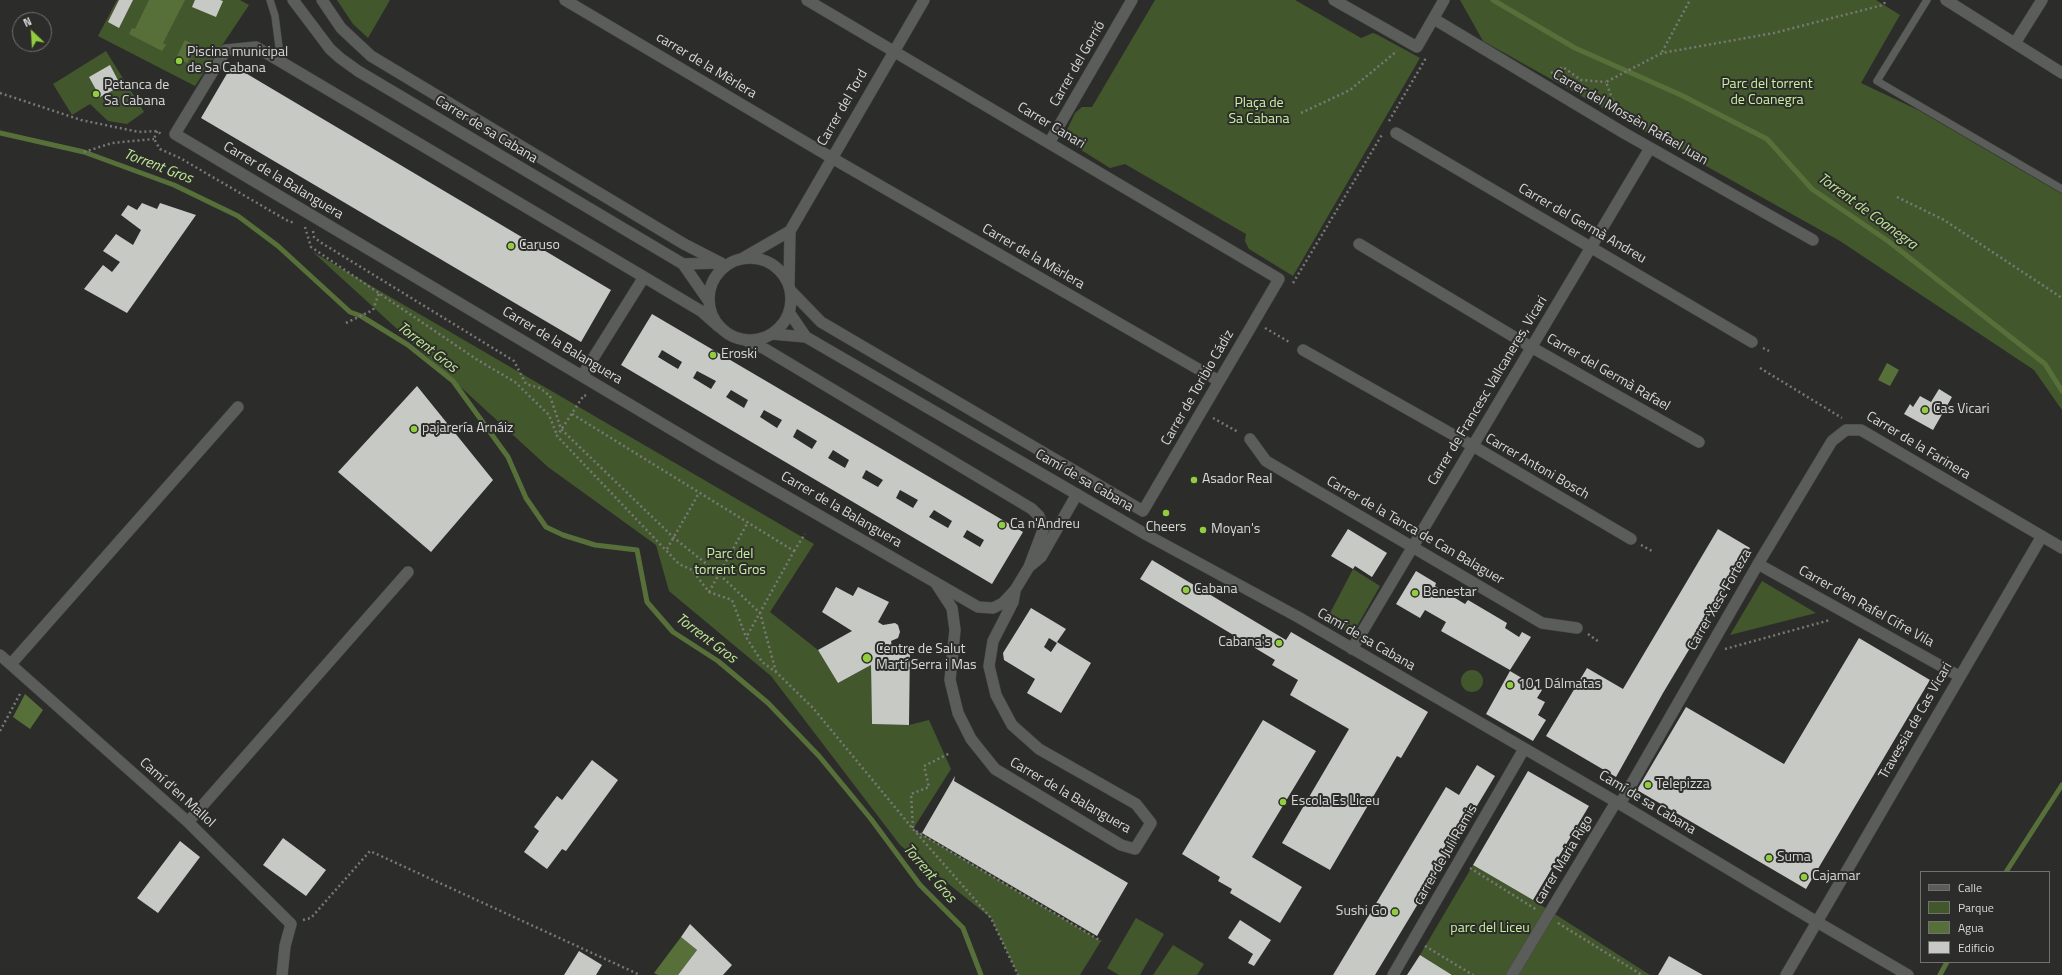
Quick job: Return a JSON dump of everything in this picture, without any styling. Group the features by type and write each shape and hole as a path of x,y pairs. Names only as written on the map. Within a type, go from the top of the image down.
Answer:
{"street":[{"name":"Carrer de sa Cabana","path":"293,0 330,49 358,71 683,264 708,300"},
{"path":"322,0 341,28 371,56 673,237 725,263"},
{"name":"carrer de la Mèrlera","path":"565,0 832,158"},
{"name":"Carrer Canari","path":"807,0 893,52 1049,142 1279,280"},
{"name":"Carrer del Tord","path":"789,287 790,231 924,0"},
{"name":"Carrer del Gorrió","path":"1049,142 1132,0"},
{"path":"1334,0 1417,47 1444,0"},
{"path":"1946,0 2062,73"},
{"path":"2015,43 2042,0"},
{"name":"Carrer del Mossèn Rafael Juan","path":"1434,19 1624,133 1813,240"},
{"name":"Carrer de la Balanguera","path":"284,64 256,47 226,50 175,134 582,376 978,607 992,608 1002,603 1015,590"},
{"path":"284,64 644,277 701,312 730,336 745,340 765,349 1032,509 1039,516 1043,530 1029,567 1015,590"},
{"name":"Carrer del Germà Andreu","path":"1396,133 1591,246 1752,342"},
{"name":"Carrer de Francesc Vallcaneres, Vicari","path":"1352,649 1650,148"},
{"name":"Carrer de la Mèrlera","path":"832,158 1219,381"},
{"path":"683,264 725,263 743,258 790,231"},
{"name":"Carrer del Germà Rafael","path":"1359,244 1531,347 1699,442"},
{"path":"743,258 757,258 771,263 781,272 789,287 792,298 789,312 783,324 772,334 759,340 745,340"},
{"path":"719,327 711,314 708,300 710,286 725,263"},
{"path":"582,376 644,277"},
{"name":"Carrer de Toribio Cádiz","path":"789,287 821,322 1143,511 1279,280"},
{"path":"789,312 806,337"},
{"path":"772,334 806,337"},
{"name":"Camí de sa Cabana","path":"806,337 1077,494 1352,649 1618,803 1816,922 1908,975"},
{"name":"Carrer Antoni Bosch","path":"1303,350 1472,446 1630,539"},
{"path":"11,664 238,408"},
{"name":"Carrer Xesc Forteza","path":"1618,803 1832,441 1846,430 1861,430"},
{"name":"Carrer de la Farinera","path":"1861,430 2062,548"},
{"name":"Carrer de la Tanca de Can Balaguer","path":"1250,439 1266,461 1542,623 1577,628"},
{"path":"1029,567 1041,557 1077,494"},
{"name":"Travessia de Cas Vicari","path":"1786,975 2042,536"},
{"name":"Carrer d'en Rafel Cifre Vila","path":"1758,564 1959,676"},
{"path":"188,822 408,572"},
{"name":"Carrer de la Balanguera","path":"935,581 952,608 955,630 950,680 958,713 971,739 995,769 1121,845 1135,849 1151,823 1136,804 1039,749 1012,725 996,695 989,666 993,642 1013,602 1015,590"},
{"name":"Camí d'en Mallol","path":"0,655 188,822 291,924"},
{"name":"carrer de Juli Ramis","path":"1393,975 1524,749"},
{"name":"carrer Maria Rigo","path":"1512,975 1618,803"},
{"path":"282,975 285,946 291,924"}],"lane":[{"path":"270,0 275,16 279,47 284,64"},
{"path":"1927,0 1877,81 2062,189"}],"path":[{"path":"1662,52 1690,0"},
{"path":"1537,80 1563,67 1581,80 1606,82 1662,52 1774,32 1883,4 1886,1"},
{"path":"1301,113 1350,90 1408,42"},
{"path":"1279,280 1293,283 1430,51"},
{"path":"1606,82 1624,133"},
{"path":"0,94 81,120 139,132 156,131 163,135"},
{"path":"156,131 154,139 160,149 180,158 288,221 304,225 311,247 476,359 515,382 549,415 557,436 679,564 692,570 709,592 732,600 746,637 762,662 776,672 813,708 913,829 991,918 1018,975"},
{"path":"84,152 112,143 154,139"},
{"path":"1897,197 1944,220 2062,298"},
{"path":"312,229 314,237 320,242 514,361 526,384 540,388 550,396 561,429 673,537 719,574 760,613 776,672"},
{"path":"346,323 373,310 379,293"},
{"path":"1254,322 1303,350"},
{"name":"Carrer de la Farinera","path":"1760,368 1861,430"},
{"path":"557,436 584,395 590,398"},
{"path":"1202,412 1250,439"},
{"path":"572,414 794,551"},
{"path":"667,550 699,493"},
{"path":"709,592 748,522"},
{"path":"746,637 805,534"},
{"path":"1705,654 1851,616"},
{"path":"0,731 28,680"},
{"path":"913,829 911,794 929,787 924,766 950,753"},
{"path":"913,829 1101,941"},
{"path":"291,924 311,918 370,851 640,975"},
{"path":"1414,940 1473,975"}],"green space":[{"name":"Piscina municipal de Sa Cabana","path":"117,0 240,0 249,5 195,86 98,36"},
{"path":"337,0 390,0 368,38 353,24"},
{"name":"Plaça de Sa Cabana","path":"1155,0 1295,0 1361,38 1373,33 1420,58 1293,276 1249,249 1245,241 1246,234 1125,164 1110,168 1070,143 1067,130 1075,113 1082,107 1092,107"},
{"name":"Parc del torrent de Coanegra","path":"1460,0 1876,0 1900,15 1861,83 1918,110 2062,194 2062,410 2034,370 1840,241 1483,41"},
{"name":"Petanca de Sa Cabana","path":"106,51 144,112 127,124 108,121 90,104 72,115 53,84"},
{"name":"Parc del torrent Gros","path":"313,252 814,544 770,612 818,650 838,683 871,665 872,724 909,725 929,720 951,769 913,829 1101,941 1080,975 1018,975 991,918 900,845 771,676 669,591 656,545 548,467"},
{"path":"1353,569 1380,586 1352,635 1327,619"},
{"path":"1762,581 1816,613 1730,635"},
{"path":"1472,670 1480,673 1483,681 1480,689 1472,692 1464,689 1461,681 1464,673"},
{"name":"parc del Liceu","path":"1473,865 1533,900 1650,975 1452,975 1420,955"},
{"path":"1136,918 1164,934 1140,975 1119,975 1107,968"},
{"path":"1173,945 1204,964 1197,975 1153,975"}],"water":[{"path":"149,0 185,0 163,43 166,45 162,51 129,34 132,28 135,29"},
{"path":"185,40 196,46 187,63 176,58"},
{"path":"1887,363 1899,370 1890,386 1878,380"},
{"path":"25,694 43,710 30,729 13,717"},
{"path":"681,937 697,950 678,975 658,975 654,973"}],"building":[{"path":"119,0 133,0 119,28 108,22"},
{"path":"195,0 223,1 216,17 192,7"},
{"path":"110,65 121,86 100,97 89,77"},
{"path":"232,65 611,290 581,342 201,118"},
{"path":"142,203 157,209 160,203 196,215 127,313 84,289 103,265 112,272 120,262 103,251 116,234 133,245 141,230 121,215 128,205 137,210"},
{"path":"652,314 1023,532 992,584 621,365","holes":["662,350 682,362 678,369 658,357","697,371 716,381 711,389 693,378","731,390 748,400 744,408 726,397","764,410 782,420 777,428 760,417","797,429 817,441 812,449 793,437","833,450 849,460 845,468 828,458","866,470 883,480 878,487 862,478","900,490 918,500 913,508 896,498","934,510 952,521 948,528 929,517","967,530 984,540 980,547 963,537"]},
{"name":"pajarería Arnáiz","path":"417,386 493,480 431,552 338,472"},
{"name":"Cas Vicari","path":"1939,389 1952,397 1933,430 1904,414 1910,404 1913,407 1920,396 1931,402"},
{"path":"1348,529 1387,553 1372,577 1355,566 1353,569 1331,556"},
{"path":"1718,529 1750,548 1663,693 1616,777 1546,736 1587,668 1623,689"},
{"path":"1152,560 1286,640 1291,632 1428,712 1401,758 1397,756 1330,870 1282,843 1349,729 1290,695 1298,680 1272,665 1275,660 1140,579"},
{"path":"1416,571 1436,583 1435,586 1465,604 1468,600 1507,623 1505,628 1519,637 1522,632 1531,637 1510,670 1441,631 1446,622 1425,610 1420,618 1396,604"},
{"name":"Centre de Salut Martí Serra i Mas","path":"836,587 853,596 858,587 889,602 878,622 883,625 895,623 898,625 900,632 898,638 891,641 892,647 910,647 909,725 872,724 871,665 838,683 818,650 852,631 822,612"},
{"path":"1031,608 1066,629 1057,642 1091,663 1061,713 1027,693 1035,679 1004,660 1003,653","holes":["1049,638 1057,643 1051,652 1044,647"]},
{"path":"1859,638 1930,680 1806,889 1637,790 1686,707 1784,764"},
{"path":"1510,671 1542,690 1537,698 1545,702 1538,715 1546,720 1533,741 1486,714"},
{"path":"1263,720 1316,751 1252,857 1302,887 1280,923 1230,893 1232,889 1218,881 1220,877 1182,854"},
{"path":"592,760 618,780 566,851 562,849 547,869 524,852 539,831 534,827 557,796 562,800"},
{"path":"1477,765 1495,776 1375,975 1333,975 1446,787 1459,795"},
{"path":"1528,771 1589,806 1533,900 1473,865"},
{"path":"955,776 954,781 1128,883 1097,936 922,833"},
{"path":"283,838 326,870 306,896 263,865"},
{"path":"180,841 200,857 158,913 137,898"},
{"path":"1240,920 1271,940 1254,966 1248,963 1253,954 1228,938"},
{"path":"690,924 732,965 723,975 678,975 697,950 681,937"},
{"path":"579,951 602,965 596,975 564,975"},
{"path":"1420,955 1452,975 1407,975"},
{"path":"1669,956 1703,975 1658,975"}],"waterway":[{"name":"Torrent de Coanegra","path":"1493,0 1575,48 1681,95 1767,139 1812,189 1888,241 2045,364 2062,391"},
{"name":"Torrent Gros","path":"0,133 84,152 174,185 238,216 278,246 350,312 361,316 408,345 453,381 508,457 526,498 546,527 563,535 595,545 637,550 647,602 673,632 718,661 768,703 819,756 871,819 920,885 963,928 981,975"},
{"name":"Torrent de Coanegra","path":"2007,871 2062,785"},
{"name":"Torrent de Coanegra","path":"1940,975 1946,963"}],"place":[{"name":"Piscina municipal de Sa Cabana","path":"179,61"},
{"name":"Petanca de Sa Cabana","path":"96,94"},
{"name":"Caruso","path":"511,246"},
{"name":"Eroski","path":"713,355"},
{"name":"Cas Vicari","path":"1925,410"},
{"name":"pajarería Arnáiz","path":"414,429"},
{"name":"Asador Real","path":"1194,480"},
{"name":"Cheers","path":"1166,513"},
{"name":"Ca n'Andreu","path":"1002,525"},
{"name":"Moyan's","path":"1203,530"},
{"name":"Cabana","path":"1186,590"},
{"name":"Benestar","path":"1415,593"},
{"name":"Cabana's","path":"1279,643"},
{"name":"Centre de Salut Martí Serra i Mas","path":"867,658"},
{"name":"101 Dálmatas","path":"1510,685"},
{"name":"Telepizza","path":"1648,785"},
{"name":"Escola Es Liceu","path":"1283,802"},
{"name":"Suma","path":"1769,858"},
{"name":"Cajamar","path":"1804,877"},
{"name":"Sushi Go","path":"1395,912"}]}
